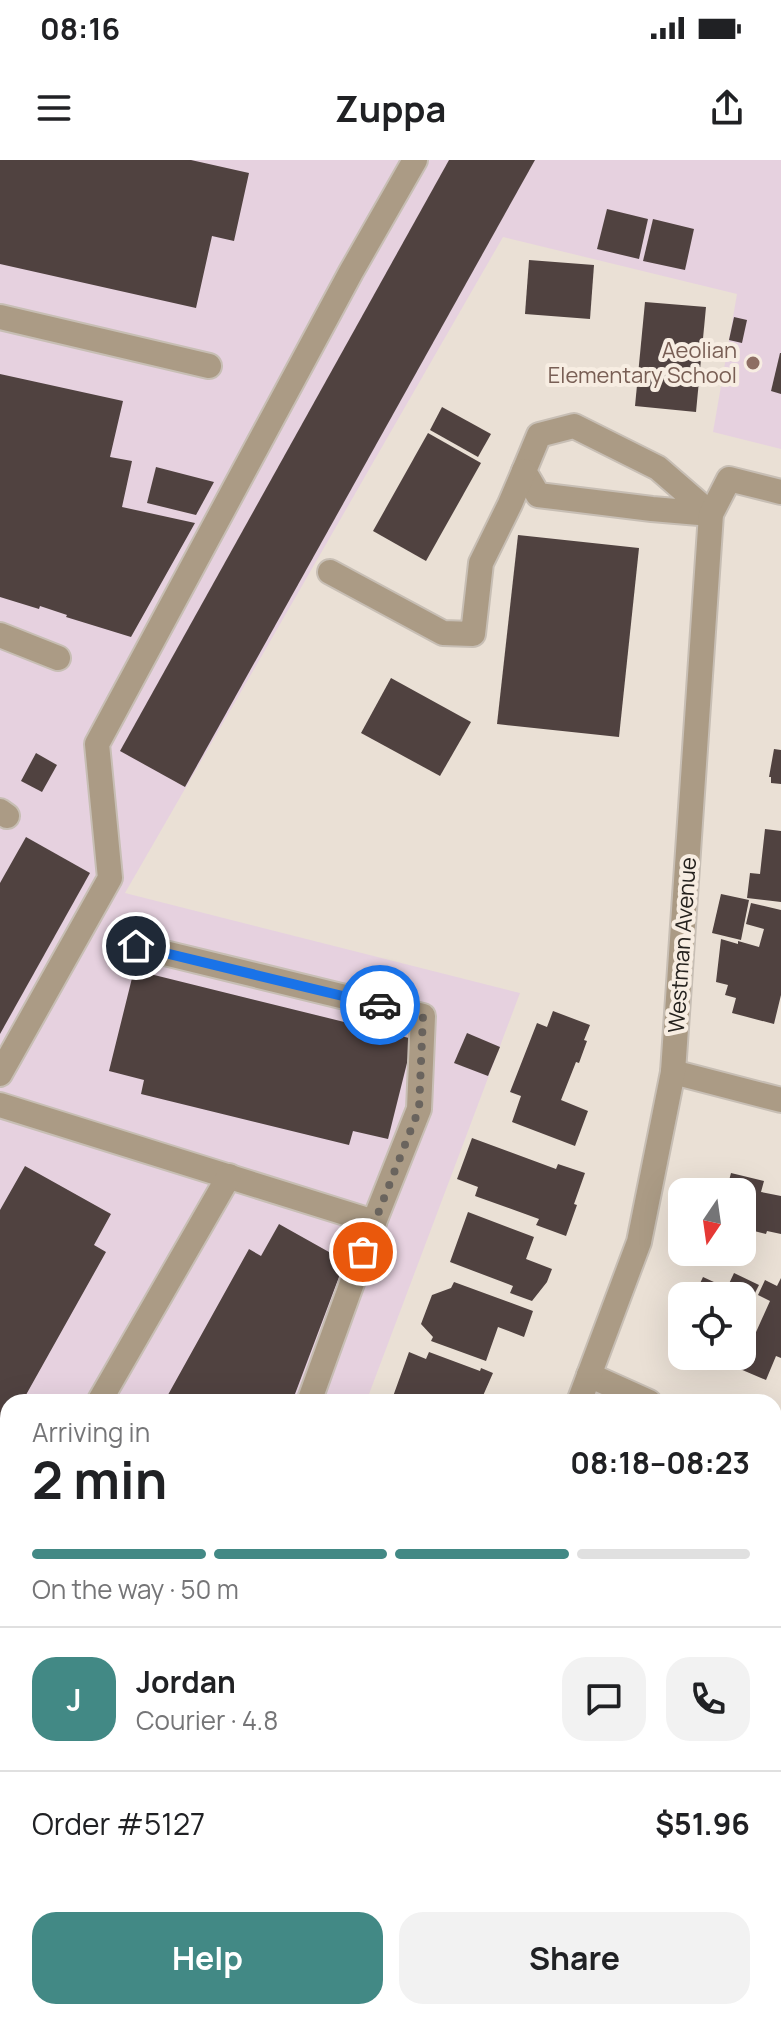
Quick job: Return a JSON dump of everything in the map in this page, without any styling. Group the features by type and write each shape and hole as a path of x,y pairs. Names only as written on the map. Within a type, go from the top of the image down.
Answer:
{"street":[{"path":"0,1074 110,878 97,744 351,272 415,160"},
{"path":"0,317 209,366"},
{"path":"330,572 443,633 473,634 481,563 539,435 574,426 658,468 711,514"},
{"path":"524,471 538,495 711,514"},
{"name":"Westman Avenue","path":"582,1394 639,1242 673,1072 711,514 729,479 781,492"},
{"path":"0,635 58,658"},
{"path":"136,946 423,1016 419,1109 312,1394"},
{"path":"673,1072 781,1100"},
{"path":"0,1105 374,1222"},
{"path":"104,1394 229,1176"},
{"path":"589,1375 631,1394"}],"shaded area":[{"path":"0,160 781,160 781,449 713,432 737,294 503,237 125,893 520,993 369,1394 0,1394"}],"building":[{"path":"0,160 191,160 249,173 234,241 212,236 196,308 0,264"},
{"path":"449,160 535,160 185,787 120,751"},
{"path":"607,209 648,219 639,259 597,249"},
{"path":"653,219 694,229 685,270 643,261"},
{"path":"529,260 594,265 590,319 525,314"},
{"path":"645,302 706,307 696,412 635,406"},
{"path":"734,317 747,320 742,343 729,340"},
{"path":"781,353 781,394 771,391"},
{"path":"0,374 123,401 110,457 132,461 122,507 195,523 131,637 40,606 39,609 0,597"},
{"path":"442,407 491,434 478,457 430,430"},
{"path":"428,433 481,463 426,561 373,531"},
{"path":"156,467 214,482 196,515 147,503"},
{"path":"518,535 639,548 619,737 497,724"},
{"path":"391,678 471,722 440,776 361,733"},
{"path":"774,749 781,750 781,784 771,783 769,777"},
{"path":"36,753 57,765 42,792 21,781"},
{"path":"765,829 781,831 781,902 747,898 750,873 760,874"},
{"path":"26,837 90,873 0,1034 0,883"},
{"path":"721,894 749,900 741,940 712,933"},
{"path":"751,903 781,910 781,995 774,1024 732,1013 736,998 725,995 728,985 716,982 721,939 759,947 764,929 746,924"},
{"path":"134,970 413,1039 388,1139 353,1131 349,1145 141,1094 144,1080 109,1071"},
{"path":"553,1011 590,1025 579,1063 576,1062 561,1100 588,1111 575,1146 512,1122 521,1096 510,1092 537,1023 547,1027"},
{"path":"467,1033 500,1047 488,1076 454,1063"},
{"path":"472,1138 556,1169 558,1164 585,1173 566,1236 536,1225 539,1219 475,1196 478,1187 457,1179"},
{"path":"25,1166 111,1214 94,1245 106,1252 26,1394 0,1394 0,1210"},
{"path":"731,1173 752,1178 730,1178"},
{"path":"756,1179 764,1181 761,1192 781,1196 781,1234 767,1231 766,1234 756,1232"},
{"path":"468,1212 534,1237 526,1259 552,1269 547,1282 532,1301 510,1293 513,1286 450,1262"},
{"path":"279,1224 345,1261 295,1394 168,1394 249,1249 261,1256"},
{"path":"734,1273 753,1282 730,1282"},
{"path":"781,1278 781,1358 776,1356 766,1380 742,1370 756,1370 756,1332 770,1301 758,1295 765,1280 777,1286"},
{"path":"454,1282 533,1311 524,1337 498,1327 486,1361 431,1341 433,1337 421,1324 432,1295 451,1288"},
{"path":"409,1352 426,1359 429,1352 493,1373 484,1394 394,1394"}],"way so far":[{"path":"363,1252 419,1109 423,1016 380,1005"}],"place":[{"name":"Aeolian Elementary School","path":"753,363"}],"route":[{"path":"136,946 380,1005"}]}
